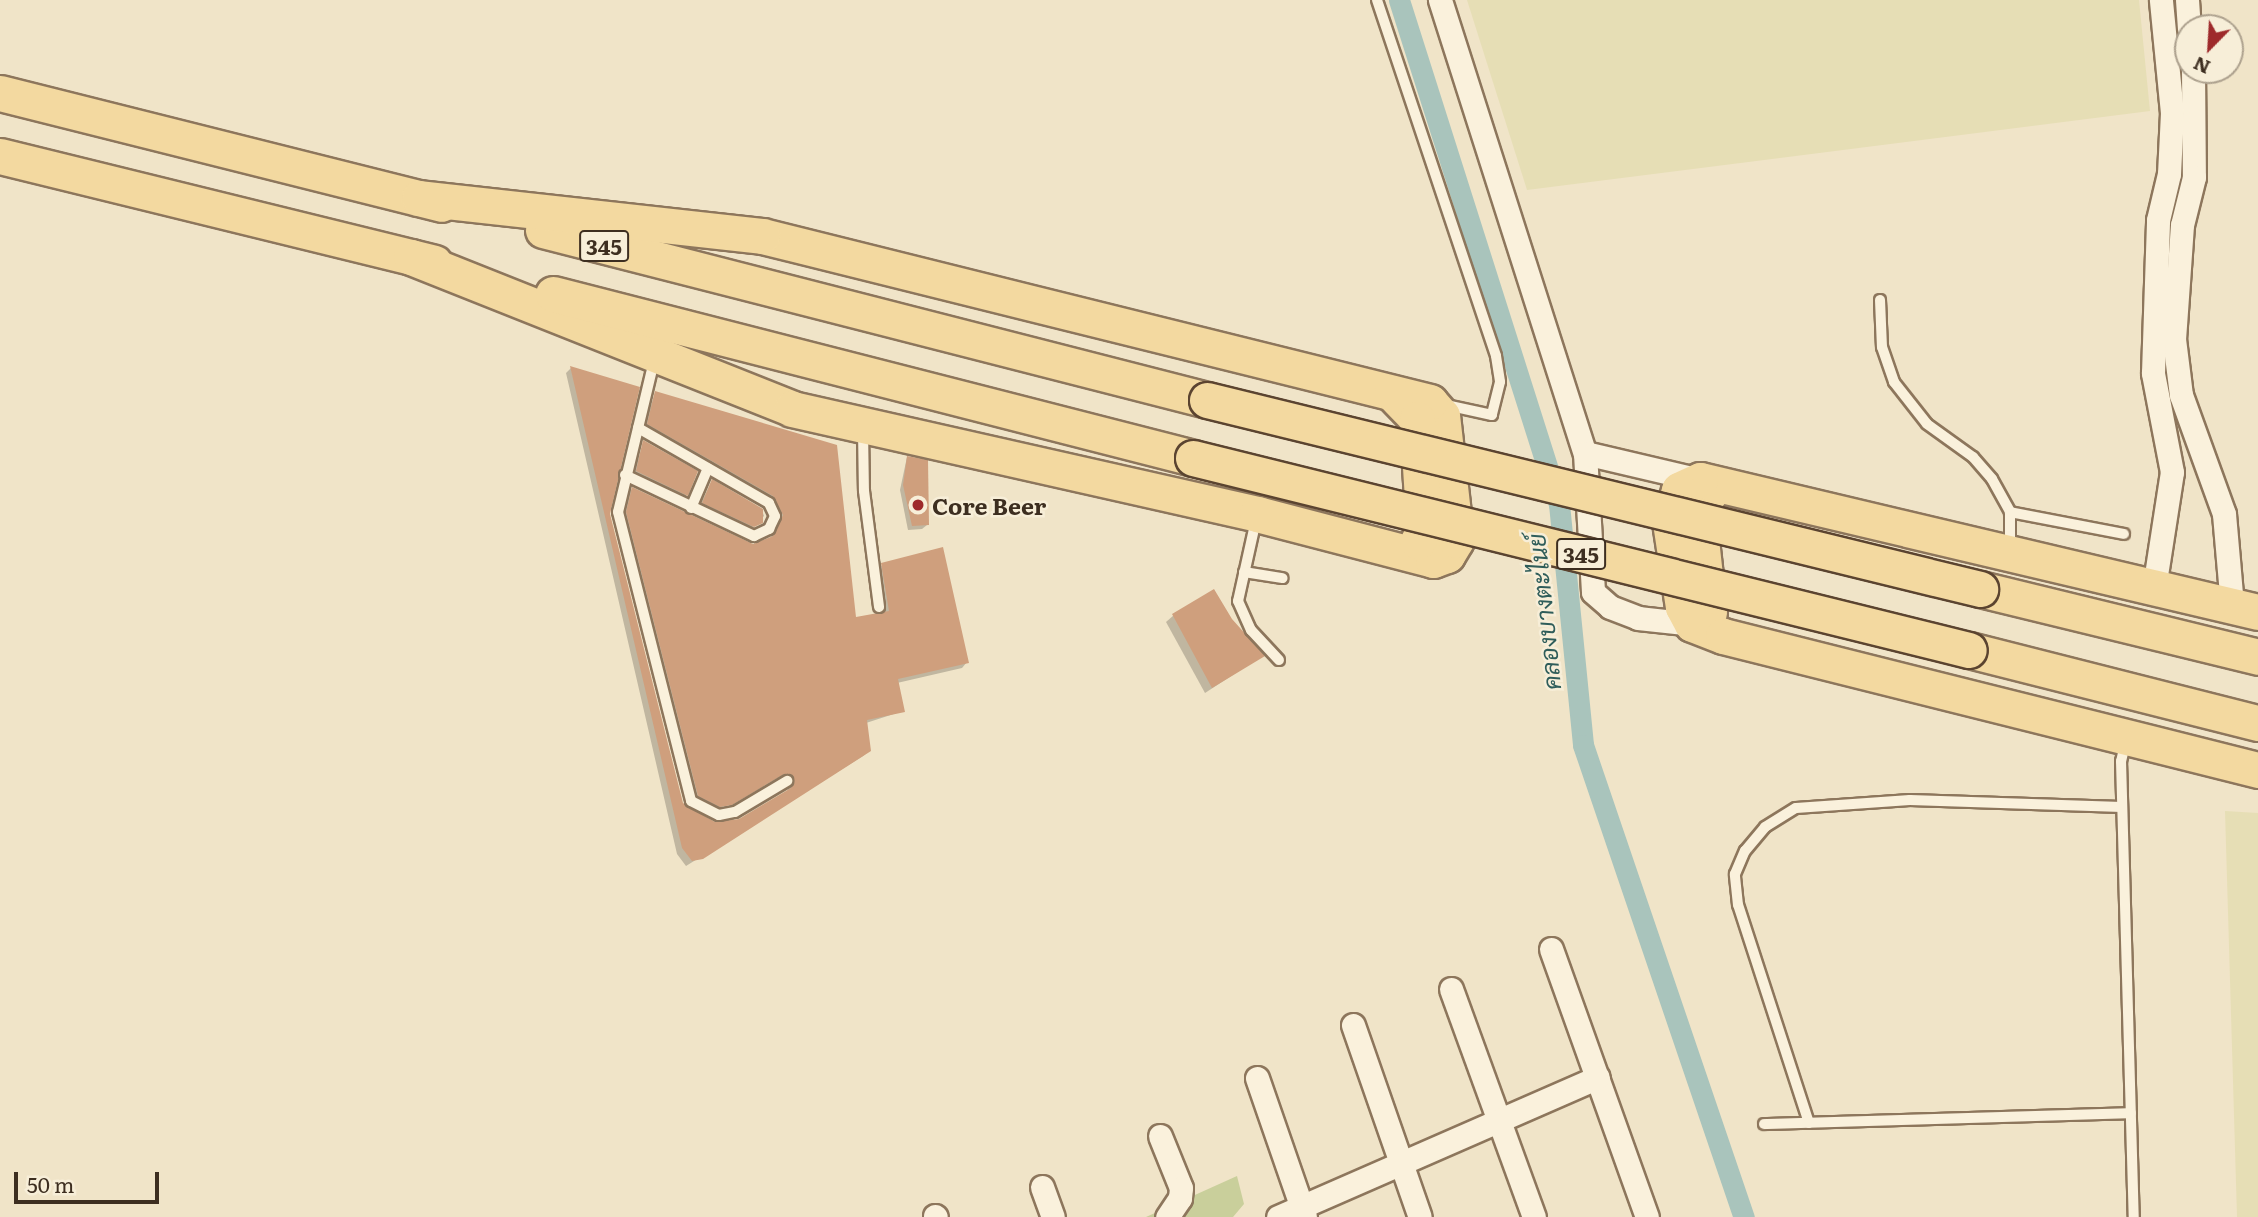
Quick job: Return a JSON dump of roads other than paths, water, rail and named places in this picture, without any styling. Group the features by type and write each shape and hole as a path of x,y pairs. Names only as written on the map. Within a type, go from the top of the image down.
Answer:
{"main road":[{"name":"345","path":"0,93 1207,400 2258,657"},
{"name":"345","path":"0,156 411,257 1193,458 2258,723"},
{"path":"411,257 792,409 1257,514 1433,560 1447,555 1457,540 1442,416 1430,402 817,253 762,236 419,198"},
{"path":"808,298 774,281 764,264 776,250 817,253"},
{"path":"852,371 819,369 807,379 804,388 811,405 854,421"},
{"path":"1383,549 1414,543 1424,530 1417,419 1392,393"},
{"path":"2245,609 1700,480 1679,490 1670,522 1683,607 1708,630 2258,770"},
{"path":"1708,630 1709,612 1701,520 1704,499 1712,491 1740,490"}],"street":[{"path":"1440,0 1585,453 1593,592 1610,607 1638,618 1708,630"},
{"path":"2154,587 2172,472 2153,373 2152,302 2158,220 2169,174 2172,113 2161,0"},
{"path":"2193,84 2194,177 2182,225 2174,338 2181,394 2224,514 2245,609"},
{"path":"2169,174 2194,177"},
{"path":"1585,453 1700,480"},
{"path":"2172,472 2205,467"},
{"path":"1551,949 1647,1217"},
{"path":"1451,989 1534,1217"},
{"path":"1353,1025 1420,1217"},
{"path":"1278,1217 1303,1212 1401,1163 1598,1076"},
{"path":"1257,1078 1303,1212"},
{"path":"1160,1136 1181,1188 1180,1198 1167,1217"},
{"path":"1042,1187 1053,1217"}],"lane":[{"path":"1377,0 1405,74 1496,356 1500,382 1492,415 1430,402"},
{"path":"1880,300 1882,348 1894,382 1927,424 1973,457 1992,480 2010,512 2011,554"},
{"path":"656,355 618,512 691,800 719,814 735,812 787,781"},
{"path":"854,421 879,607"},
{"path":"625,475 754,536 763,534 775,516 769,503 638,428"},
{"path":"691,508 708,468"},
{"path":"2010,512 2124,534"},
{"path":"1257,514 1238,601 1241,615 1279,660"},
{"path":"1244,572 1283,578"},
{"path":"2127,737 2121,761 2134,1217"},
{"path":"1809,1122 1738,905 1735,874 1745,851 1765,827 1796,808 1910,800 2122,807"},
{"path":"1764,1124 2131,1113"}],"waterway":[{"name":"คลองบางตะไนย์","path":"1399,0 1559,504 1583,745 1744,1217"}],"place":[{"name":"Core Beer","path":"918,505"}]}
